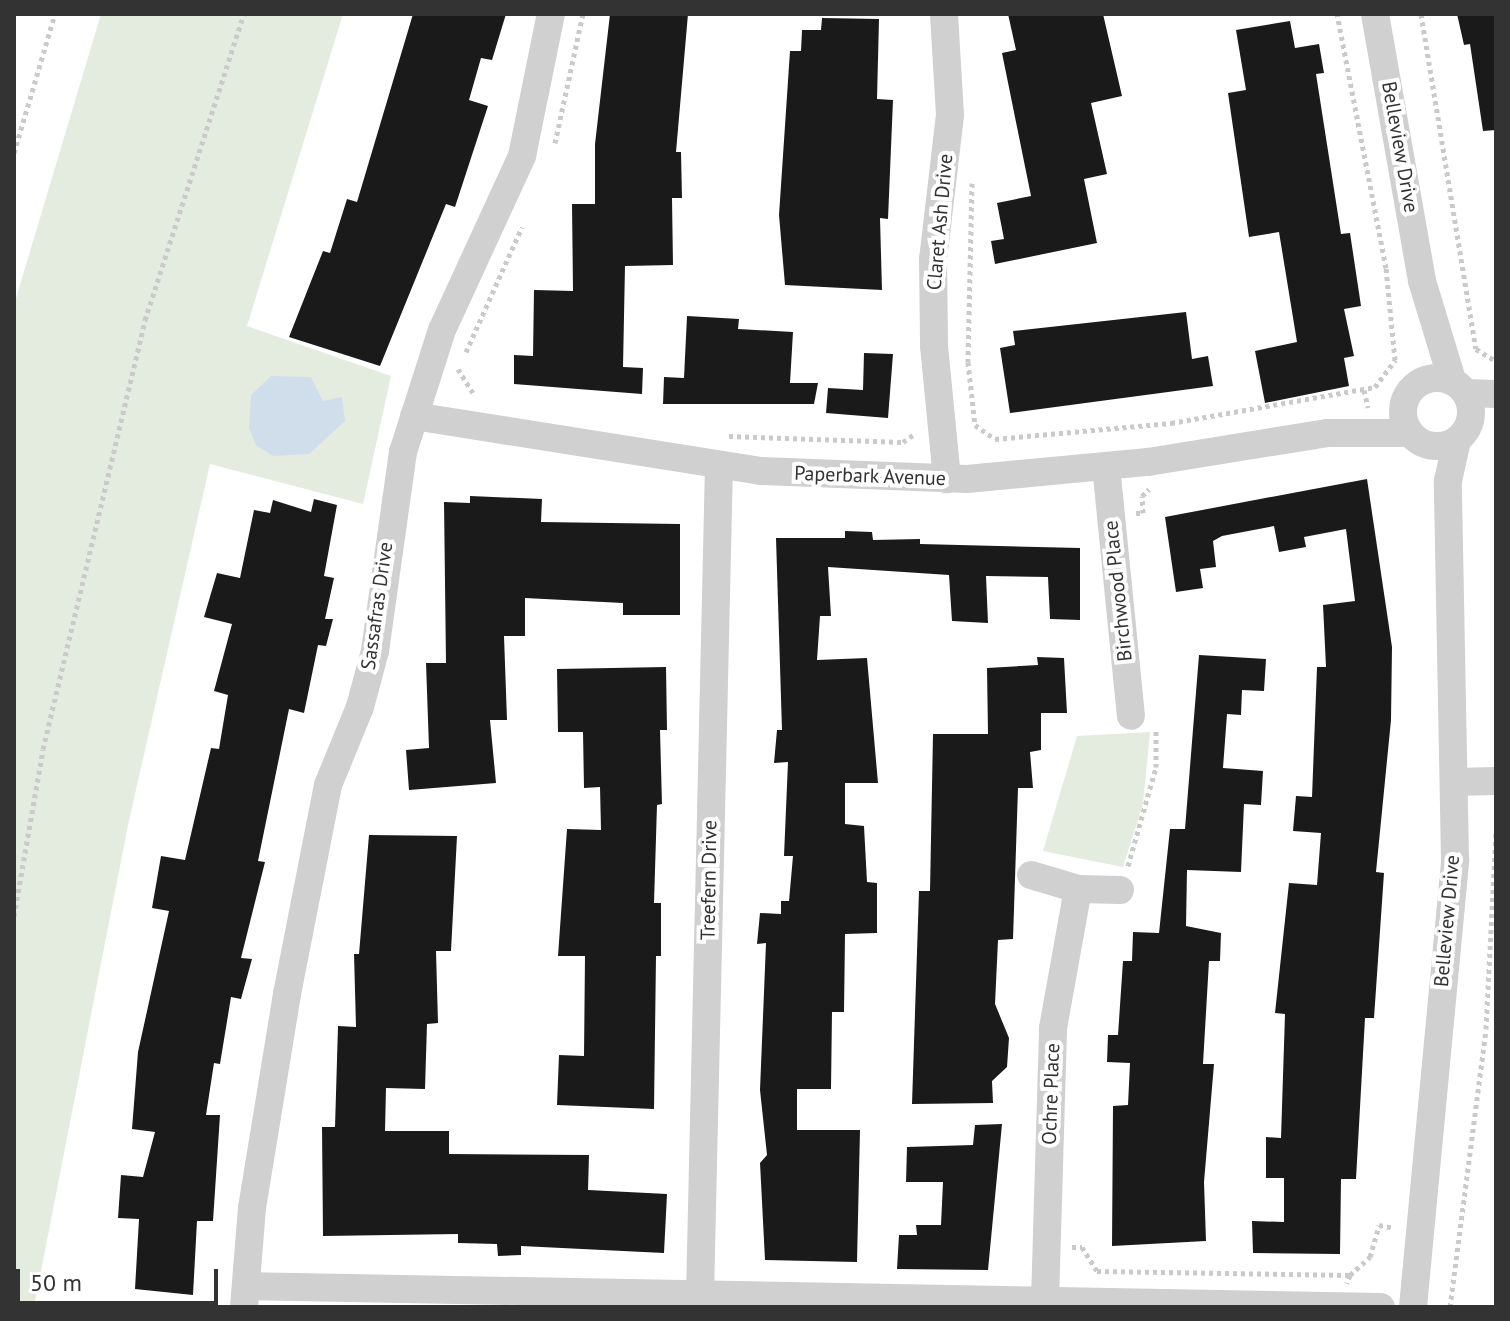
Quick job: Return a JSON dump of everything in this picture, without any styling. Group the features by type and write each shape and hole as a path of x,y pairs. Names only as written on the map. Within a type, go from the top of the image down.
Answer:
{"street":[{"name":"Sassafras Drive","path":"245,1297 287,994 328,785 360,707 375,651 387,533 414,416 442,330 522,156 551,14"},
{"name":"Claret Ash Drive","path":"944,14 950,115 933,259 947,479"},
{"name":"Belleview Drive","path":"1375,14 1422,281 1459,386 1464,431 1448,481 1455,859 1417,1233 1413,1307"},
{"name":"Belleview Drive","path":"1422,281 1411,391 1416,438 1438,479 1450,535"},
{"name":"Paperbark Avenue","path":"1327,433 1411,391 1459,386"},
{"path":"1459,386 1496,394"},
{"path":"1464,431 1496,409"},
{"name":"Paperbark Avenue","path":"414,416 719,465 947,479 1106,466 1327,433 1416,438 1464,431"},
{"name":"Treefern Drive","path":"700,1295 719,465"},
{"name":"Birchwood Place","path":"1106,466 1131,716"},
{"path":"1454,782 1496,781"},
{"path":"1031,875 1078,889 1120,890"},
{"name":"Ochre Place","path":"1045,1301 1053,1028 1078,889"},
{"path":"245,1297 700,1295 868,1302 1045,1301 1381,1307"}],"path":[{"path":"14,153 55,14"},
{"path":"14,916 43,749 145,320 244,14"},
{"path":"549,157 565,115 583,14"},
{"path":"973,172 966,268 974,413 975,425 995,439 1171,423 1375,387 1395,360 1386,268 1337,14"},
{"path":"1421,14 1476,349 1496,361"},
{"path":"483,397 468,394 458,368 528,213"},
{"path":"717,436 903,442 920,430 921,420 974,413"},
{"path":"1120,890 1156,767 1156,716 1131,716"},
{"path":"1450,1307 1486,1029 1496,832"},
{"path":"1339,1306 1350,1275 1370,1257 1379,1225 1417,1233"},
{"path":"1047,1249 1082,1247 1097,1271 1350,1275"}],"shaded area":[{"path":"101,14 343,14 247,326 391,376 363,504 210,464 128,825 34,1307 14,1307 14,305"},
{"path":"1150,732 1143,804 1123,867 1043,851 1077,736"}],"water":[{"path":"271,376 311,377 323,401 342,397 345,421 309,454 273,456 256,445 249,428 251,395"}],"building":[{"path":"413,14 506,14 492,60 481,58 469,100 488,106 455,207 446,204 380,366 289,337 323,251 330,253 347,199 357,202"},
{"path":"610,14 688,14 676,152 681,152 682,198 672,198 673,265 625,266 623,367 643,368 642,394 514,384 514,355 533,356 534,290 573,291 572,204 595,204 595,144"},
{"path":"1008,14 1103,14 1122,96 1091,103 1107,174 1084,179 1097,243 995,264 991,241 1004,239 997,203 1031,196 1002,53 1016,50"},
{"path":"1457,14 1496,14 1496,130 1483,131 1470,44 1464,45"},
{"path":"822,18 879,19 877,99 893,100 888,219 880,218 882,290 785,285 779,215 790,51 801,51 802,30 821,30"},
{"path":"1290,21 1295,48 1319,44 1324,73 1316,74 1341,234 1350,233 1361,306 1344,309 1354,356 1344,358 1349,386 1265,403 1255,351 1297,342 1279,232 1249,237 1228,93 1246,90 1236,30"},
{"path":"1186,312 1192,359 1208,356 1213,386 1010,413 1000,348 1015,345 1013,331"},
{"path":"687,316 739,319 738,329 793,332 790,383 818,383 814,404 663,404 664,377 684,378"},
{"path":"864,353 893,354 888,418 826,413 828,388 863,390"},
{"path":"1367,479 1392,647 1391,720 1376,872 1384,873 1374,1018 1365,1018 1356,1179 1341,1179 1340,1254 1253,1253 1252,1221 1284,1222 1284,1178 1266,1178 1266,1137 1281,1138 1285,1014 1275,1013 1289,883 1317,885 1321,833 1293,831 1296,796 1312,797 1317,667 1326,667 1323,605 1355,601 1346,529 1304,537 1306,547 1279,552 1274,526 1222,536 1213,541 1216,567 1200,569 1203,588 1176,592 1165,517"},
{"path":"470,496 542,499 541,522 680,524 680,615 623,615 623,603 525,598 525,636 504,636 507,720 490,720 496,783 409,790 406,750 429,748 426,663 446,663 444,502 470,503"},
{"path":"314,499 337,505 324,576 334,578 325,619 333,619 326,646 318,645 304,713 289,709 258,861 265,862 241,958 252,959 241,999 231,997 220,1064 214,1063 206,1115 220,1115 213,1221 197,1221 193,1295 135,1289 139,1219 118,1218 121,1175 143,1177 155,1132 132,1129 138,1052 169,911 152,908 161,856 185,860 211,748 219,749 228,695 214,691 232,624 204,617 217,573 240,578 254,510 270,513 273,500 311,512"},
{"path":"845,531 872,532 873,540 920,539 920,544 1080,548 1080,620 1050,619 1048,577 986,576 988,623 952,621 949,575 828,567 831,616 820,616 817,660 867,658 878,783 845,783 845,824 864,826 867,882 877,883 877,933 845,934 844,1012 832,1012 831,1089 797,1089 797,1130 860,1130 857,1262 765,1260 760,1163 767,1155 760,1090 766,943 757,944 760,913 781,914 781,901 789,901 793,856 784,856 788,762 774,763 777,730 782,730 776,538 845,538"},
{"path":"1199,655 1266,659 1264,691 1242,690 1241,715 1227,714 1223,768 1263,771 1261,805 1244,804 1241,872 1187,870 1186,926 1221,933 1220,961 1209,961 1203,1064 1214,1064 1204,1182 1206,1241 1112,1246 1113,1106 1128,1105 1130,1063 1107,1062 1108,1035 1118,1035 1123,961 1132,961 1133,932 1159,933 1170,829 1185,829"},
{"path":"1037,657 1064,658 1067,713 1041,713 1041,750 1030,752 1033,788 1018,788 1013,939 998,940 995,1004 1009,1038 1007,1067 992,1081 993,1103 912,1104 919,891 930,891 933,734 988,734 987,668 1038,665"},
{"path":"666,667 667,730 660,730 662,804 657,805 654,903 661,903 661,956 656,956 654,1109 557,1105 559,1055 584,1056 585,956 558,956 567,829 601,830 600,787 584,788 583,732 558,732 557,669"},
{"path":"369,835 457,836 451,951 436,951 438,1023 427,1024 425,1089 386,1088 385,1131 449,1131 449,1154 589,1155 588,1190 667,1194 664,1253 521,1246 521,1255 498,1256 497,1244 458,1243 458,1234 323,1236 322,1127 335,1127 338,1026 356,1027 354,954 359,954"},
{"path":"1002,1124 988,1270 897,1269 899,1235 917,1235 916,1225 941,1225 943,1182 906,1182 907,1147 973,1145 975,1125"}]}
